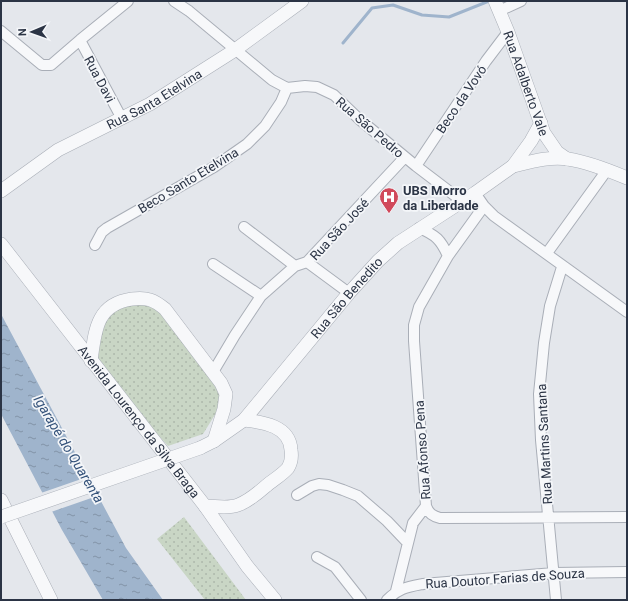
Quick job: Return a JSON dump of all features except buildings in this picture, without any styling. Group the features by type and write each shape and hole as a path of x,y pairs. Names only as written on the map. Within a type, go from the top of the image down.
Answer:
{"street":[{"path":"1,32 42,66 51,66 128,1"},
{"path":"174,1 189,11 272,80 287,88"},
{"name":"Rua Santa Etelvina","path":"1,191 58,150 121,117 150,104 235,50 302,1"},
{"path":"497,5 521,1"},
{"name":"Rua Adalberto Vale","path":"497,5 544,133 551,146 567,158"},
{"name":"Beco da Vovó","path":"416,166 486,61 508,32"},
{"name":"Rua Davi","path":"80,40 121,117"},
{"name":"Rua São Pedro","path":"287,88 305,86 317,87 334,95 359,119 416,166 462,201"},
{"name":"Beco Santo Etelvina","path":"95,245 102,232 107,228 214,167 247,144 265,126 281,102 287,88"},
{"name":"Rua São Benedito","path":"1,517 200,448 214,441 244,420 349,293 378,261 398,243 419,228 475,193 513,166 541,123"},
{"name":"Rua São José","path":"213,372 261,296 295,266 307,262 405,157"},
{"name":"Rua São Benedito","path":"513,166 540,160 567,158 607,170 627,178"},
{"path":"547,253 607,170"},
{"path":"475,193 484,206 494,216 547,253 562,267 627,312"},
{"name":"Rua Afonso Pena","path":"484,206 448,256 419,307 414,325 426,506 430,514 440,518 627,517"},
{"path":"244,227 295,266"},
{"path":"419,228 431,233 437,238 443,245 448,256"},
{"name":"Avenida Lourenço da Silva Braga","path":"1,244 275,600"},
{"path":"307,262 349,293"},
{"path":"213,264 261,296"},
{"name":"Rua Martins Santana","path":"556,600 541,440 539,394 544,343 550,306 562,267"},
{"path":"91,361 96,330 100,319 109,306 120,300 140,298 154,301 165,309 221,382 226,394 224,408 214,441"},
{"path":"204,506 233,507 240,505 254,496 288,468 292,458 291,447 287,437 279,428 262,422 244,420"},
{"path":"297,495 312,486 319,484 328,485 358,496 408,542"},
{"path":"1,500 51,600"},
{"path":"396,591 413,523 426,506"},
{"path":"317,557 335,567 361,600"},
{"name":"Rua Doutor Farias de Souza","path":"387,600 396,591 423,584 554,573 627,572"}],"green space":[{"path":"134,301 157,307 222,388 221,405 203,434 168,446 98,368 97,352 101,328 115,307"},
{"path":"184,517 246,600 205,600 157,539"}],"water":[{"name":"Igarapé do Quarenta","path":"1,314 126,548 163,600 103,600 62,530 1,414"}],"pier":[{"path":"90,476 100,495 51,512 41,493"}],"waterway":[{"path":"343,43 372,8 393,5 422,15 449,17 489,1"}],"place":[{"name":"UBS Morro da Liberdade","path":"389,214"}]}
